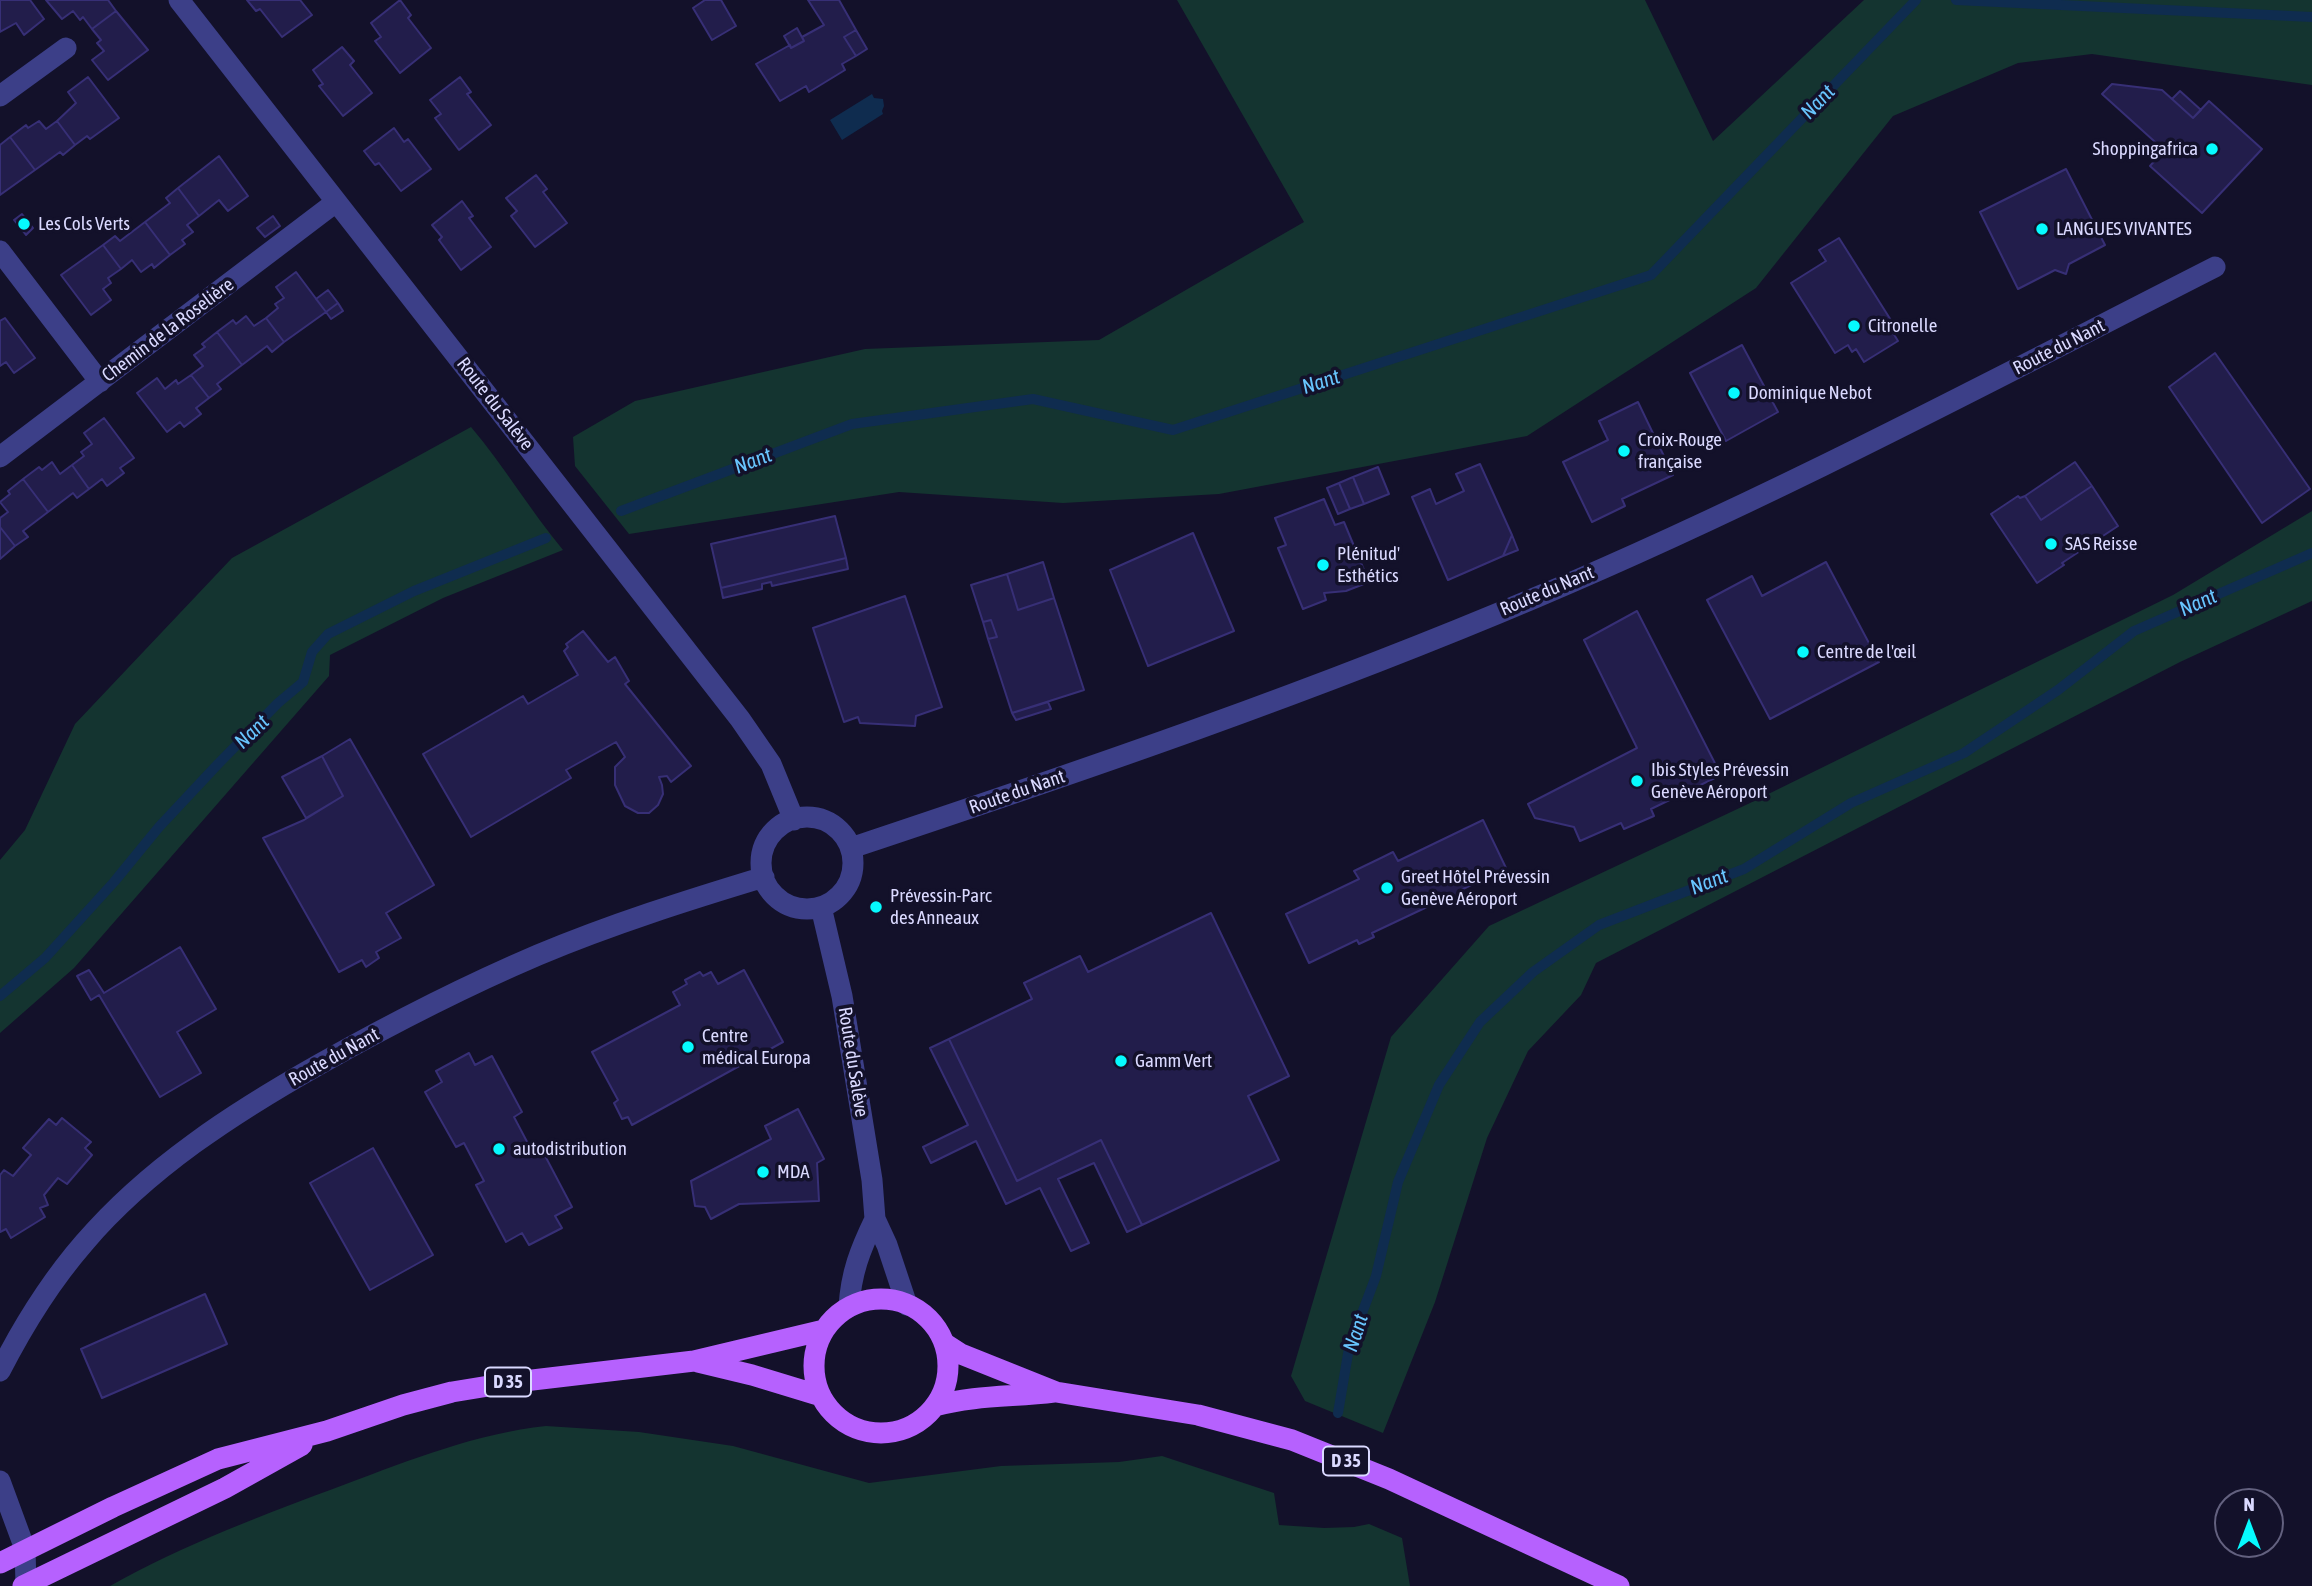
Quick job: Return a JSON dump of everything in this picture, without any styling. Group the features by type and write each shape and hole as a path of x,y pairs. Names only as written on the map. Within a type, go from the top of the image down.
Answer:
{"main road":[{"path":"882,1299 907,1305 926,1317 937,1329 944,1343 947,1375 943,1392 935,1406 923,1418 908,1427 875,1433 858,1429 830,1410 821,1396 815,1380 816,1346 835,1317 849,1307 882,1299"},
{"name":"D 35","path":"0,1563 218,1459 327,1431 403,1405 452,1392 532,1379 694,1361 824,1330"},
{"name":"D 35","path":"944,1343 961,1354 1056,1392 1198,1415 1292,1440 1389,1479 1619,1586"},
{"name":"D 35","path":"694,1361 821,1396"},
{"name":"D 35","path":"935,1406 981,1397 1056,1392"},
{"name":"D 35","path":"24,1585 225,1488 327,1431"}],"street":[{"name":"Route du Salève","path":"179,0 740,719 771,764 794,820"},
{"path":"0,96 66,48"},
{"name":"Chemin de la Roselière","path":"0,457 336,202"},
{"path":"0,251 100,382"},
{"name":"Route du Nant","path":"851,848 1291,696 1530,600 1775,488 2215,267"},
{"path":"794,820 824,820 840,831 851,848 853,866 848,884 837,899 821,907 800,909 781,901 774,895 764,877 762,867 765,846 776,830 794,820"},
{"name":"Route du Nant","path":"0,1371 31,1317 84,1243 154,1176 240,1112 343,1051 483,979 606,929 764,877"},
{"name":"Route du Salève","path":"821,907 842,996 872,1180 875,1219 887,1245 907,1305"},
{"name":"Route du Salève","path":"849,1307 850,1281 875,1219"},
{"path":"0,1481 25,1549 24,1585"}],"green space":[{"path":"1177,0 1645,0 1713,141 1864,0 2312,0 2312,85 2092,54 2018,63 1893,116 1756,288 1527,436 1219,494 1063,503 899,492 629,534 575,466 573,437 635,401 865,349 1099,340 1304,222"},
{"path":"471,427 563,550 443,598 330,655 329,676 74,968 0,1033 0,860 25,830 75,724 232,558"},
{"path":"2312,511 2312,601 2180,662 1596,963 1581,995 1528,1051 1487,1138 1435,1302 1383,1433 1305,1401 1291,1376 1391,1037 1489,926 1748,804 2173,595"},
{"path":"546,1426 639,1432 733,1446 869,1483 1001,1466 1119,1462 1162,1456 1274,1493 1279,1525 1324,1528 1369,1524 1402,1538 1410,1586 110,1586 226,1531 395,1466 470,1441"}],"water":[{"path":"872,94 874,98 883,99 883,114 842,140 830,120"}],"building":[{"path":"0,0 30,0 44,19 24,35 16,23 0,32"},
{"path":"46,0 108,0 116,11 92,29 83,17 80,20 73,11 62,19"},
{"path":"247,0 300,0 312,15 282,37 260,9 256,11"},
{"path":"400,0 411,15 408,18 431,48 400,73 375,41 381,37 371,23"},
{"path":"705,0 721,0 736,26 712,40 693,8"},
{"path":"808,0 839,0 856,30 844,37 856,56 842,64 845,70 809,92 806,86 780,101 756,64 790,45 791,48 804,41 802,37 824,25"},
{"path":"116,11 148,50 108,80 92,60 104,51 97,43 101,40 92,29"},
{"path":"797,28 804,41 791,48 784,36"},
{"path":"856,30 867,49 856,56 844,37"},
{"path":"342,47 354,61 350,65 372,93 343,116 319,86 323,84 313,70"},
{"path":"88,77 119,118 90,139 87,136 75,145 57,121 76,103 68,92"},
{"path":"460,77 471,92 467,94 491,125 459,150 435,118 441,114 430,100"},
{"name":"Shoppingafrica","path":"2112,84 2162,90 2193,118 2209,101 2262,149 2202,213 2150,166 2164,150 2102,94"},
{"path":"2180,91 2201,110 2193,118 2172,99"},
{"path":"39,121 46,129 57,121 75,145 63,155 60,152 35,170 10,137 26,125 28,128"},
{"path":"394,128 404,142 408,139 431,169 401,191 379,163 375,165 364,151"},
{"path":"10,137 35,170 0,195 0,145"},
{"path":"219,156 248,196 228,211 219,200 199,216 178,188"},
{"name":"LANGUES VIVANTES","path":"2066,169 2105,245 2069,264 2066,274 2055,270 2018,289 1980,212"},
{"path":"536,175 547,189 543,192 567,223 535,247 511,216 517,211 506,198"},
{"path":"178,188 199,216 187,225 193,232 182,240 185,244 170,255 145,222 170,203 166,198"},
{"path":"462,201 473,216 469,218 491,247 461,270 439,240 442,237 432,225"},
{"name":"Les Cols Verts","path":"22,214 33,228 26,235 14,220"},
{"path":"273,216 280,226 265,237 257,228"},
{"path":"145,222 170,255 154,268 152,264 141,272 132,260 121,269 103,245 115,236 120,241"},
{"path":"1839,238 1894,325 1890,328 1898,341 1864,362 1856,349 1852,352 1848,345 1835,353 1791,283 1826,261 1819,250"},
{"path":"103,245 121,269 108,278 111,283 103,289 111,300 91,315 61,275"},
{"path":"296,272 326,312 284,342 266,318 278,308 275,304 284,298 276,287"},
{"path":"328,290 338,303 326,312 316,299"},
{"path":"338,303 343,311 331,319 326,312"},
{"path":"246,316 254,326 266,318 284,342 272,352 267,346 242,365 217,332 233,320 236,324"},
{"path":"5,318 35,358 14,373 6,362 0,366 0,321"},
{"path":"217,332 242,365 217,384 221,389 209,398 191,375 203,366 194,355 205,347 202,344"},
{"name":"Dominique Nebot","path":"1742,345 1778,412 1726,441 1690,373"},
{"path":"2215,353 2310,489 2262,523 2169,387"},
{"path":"191,375 209,398 196,408 201,414 184,427 180,422 167,432 137,393 157,378 165,389 176,380 178,384"},
{"name":"Croix-Rouge française","path":"1638,402 1673,475 1622,499 1625,506 1592,522 1563,462 1608,440 1599,421"},
{"path":"104,418 134,458 120,468 124,473 107,486 102,479 89,489 72,465 84,456 81,452 92,444 84,433"},
{"path":"52,462 60,474 72,465 89,489 77,498 73,493 48,512 23,479 39,467 42,470"},
{"path":"2075,462 2092,486 2041,520 2025,496"},
{"path":"1480,464 1512,535 1503,556 1448,580 1412,497 1430,489 1436,504 1464,491 1456,474"},
{"path":"1378,467 1389,494 1364,504 1353,477"},
{"path":"1353,477 1364,504 1350,509 1339,483"},
{"path":"23,479 48,512 23,531 28,537 15,546 0,527 0,518 8,512 0,502 10,494 8,491"},
{"path":"1339,483 1350,509 1338,514 1327,488"},
{"name":"SAS Reisse","path":"2092,486 2118,526 2037,583 1991,514 2018,496 2025,496 2041,520"},
{"name":"Plénitud' Esthétics","path":"1324,499 1335,525 1344,522 1369,582 1346,591 1324,593 1326,600 1303,609 1278,548 1286,545 1275,518"},
{"path":"835,516 846,558 721,588 711,544"},
{"path":"0,527 15,546 0,559"},
{"path":"1193,533 1234,631 1148,666 1110,570"},
{"path":"1512,535 1518,550 1503,556"},
{"path":"846,558 848,569 772,586 771,582 762,584 762,589 723,598 721,588"},
{"path":"1043,562 1054,598 1018,610 1007,574"},
{"name":"Centre de l'œil","path":"1826,562 1879,662 1770,719 1707,600 1752,576 1762,596"},
{"path":"1007,574 1018,610 1054,598 1084,690 1012,713 988,639 997,637 991,620 983,622 971,585"},
{"path":"905,596 942,707 916,716 915,726 860,723 858,717 844,722 813,628"},
{"path":"1637,611 1721,775 1651,809 1654,816 1624,829 1621,823 1580,841 1574,827 1535,818 1528,804 1637,748 1584,640"},
{"path":"991,620 997,637 988,639 983,622"},
{"path":"583,631 608,662 615,657 629,681 625,684 691,766 671,782 667,776 659,777 663,794 658,805 649,813 638,813 625,806 615,785 615,767 625,757 616,742 566,770 571,778 471,837 423,754 523,696 528,704 578,675 564,651 568,647 566,644"},
{"path":"1048,702 1051,709 1016,720 1012,713"},
{"path":"350,739 434,885 386,913 401,938 376,952 379,958 366,967 362,960 339,972 263,838 304,820 343,796 322,756"},
{"path":"322,756 343,796 306,818 282,777"},
{"path":"1483,820 1506,868 1459,891 1461,895 1446,902 1444,899 1372,933 1374,937 1359,944 1357,940 1309,963 1286,914 1359,879 1354,871 1393,852 1398,861"},
{"name":"Gamm Vert","path":"1211,913 1289,1076 1248,1096 1279,1160 1142,1225 1101,1140 1017,1181 949,1039 1032,999 1024,983 1080,956 1088,972"},
{"path":"180,947 216,1009 177,1032 201,1073 160,1097 99,995 91,1000 77,976 89,970 104,993"},
{"name":"Centre médical Europa","path":"744,970 783,1042 632,1125 628,1117 622,1119 614,1103 618,1100 592,1052 680,1005 673,992 687,984 685,980 700,972 703,976 711,972 718,984"},
{"path":"949,1039 1017,1181 1101,1140 1142,1225 1127,1232 1094,1163 1058,1179 1089,1243 1071,1251 1040,1188 1006,1204 976,1141 931,1163 923,1147 968,1125 930,1048"},
{"name":"autodistribution","path":"469,1053 475,1065 492,1056 522,1112 514,1117 534,1155 542,1150 572,1207 555,1216 562,1228 529,1245 522,1233 506,1242 476,1185 484,1181 464,1143 456,1147 425,1092 442,1082 436,1071"},
{"name":"MDA","path":"798,1109 824,1159 817,1163 819,1201 739,1204 711,1219 705,1207 695,1206 691,1181 771,1139 765,1126"},
{"path":"62,1118 91,1142 85,1148 92,1155 67,1184 58,1178 44,1195 48,1205 40,1208 45,1217 11,1238 6,1229 0,1232 0,1175 4,1170 13,1176 31,1155 23,1148 49,1119 56,1125"},
{"path":"373,1148 433,1255 370,1290 310,1183"},
{"path":"205,1294 227,1344 102,1398 81,1349"}],"waterway":[{"name":"Nant","path":"621,511 852,424 1033,399 1173,430 1651,275 1916,0"},
{"name":"Nant","path":"1956,0 2312,17"},
{"name":"Nant","path":"0,996 45,958 114,882 159,827 278,703 303,682 312,652 328,634 414,591 546,538"},
{"name":"Nant","path":"1338,1413 1349,1348 1376,1276 1398,1182 1439,1085 1480,1022 1533,972 1599,925 1744,869 1851,803 1964,753 2058,690 2134,631 2312,553"}],"place":[{"name":"Shoppingafrica","path":"2212,149"},
{"name":"Les Cols Verts","path":"24,224"},
{"name":"LANGUES VIVANTES","path":"2042,229"},
{"name":"Citronelle","path":"1854,326"},
{"name":"Dominique Nebot","path":"1734,393"},
{"name":"Croix-Rouge française","path":"1624,451"},
{"name":"SAS Reisse","path":"2051,544"},
{"name":"Plénitud' Esthétics","path":"1323,565"},
{"name":"Centre de l'œil","path":"1803,652"},
{"name":"Ibis Styles Prévessin Genève Aéroport","path":"1637,781"},
{"name":"Greet Hôtel Prévessin Genève Aéroport","path":"1387,888"},
{"name":"Prévessin-Parc des Anneaux","path":"876,907"},
{"name":"Centre médical Europa","path":"688,1047"},
{"name":"Gamm Vert","path":"1121,1061"},
{"name":"autodistribution","path":"499,1149"},
{"name":"MDA","path":"763,1172"}]}
